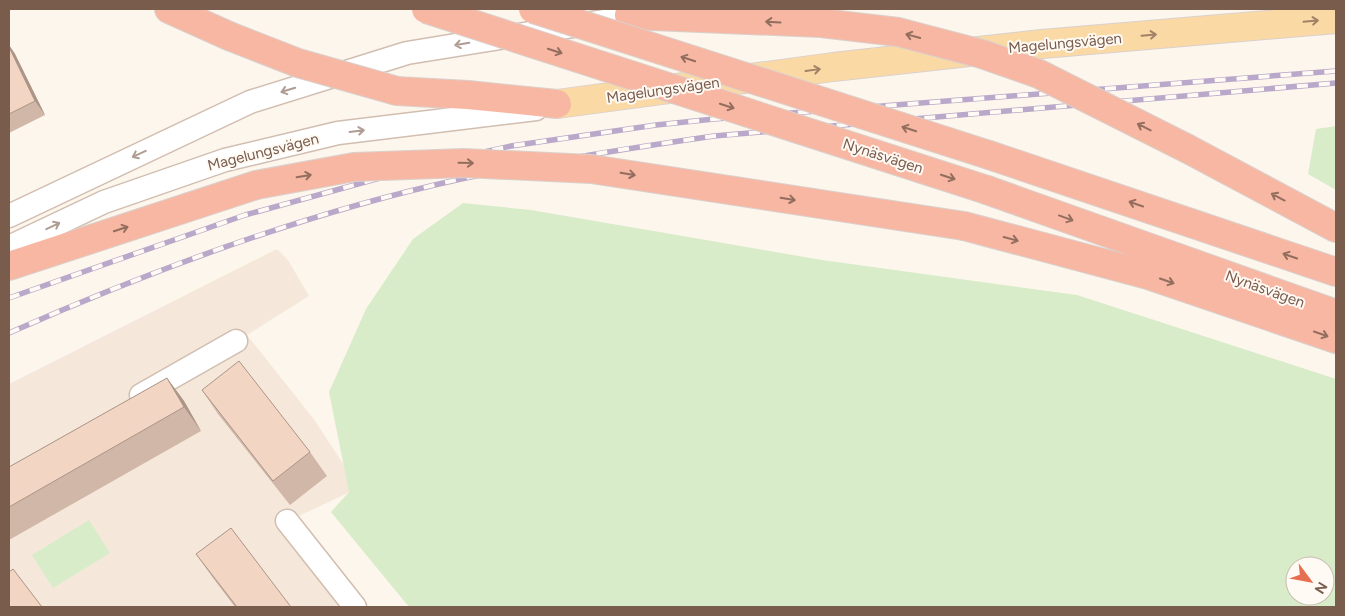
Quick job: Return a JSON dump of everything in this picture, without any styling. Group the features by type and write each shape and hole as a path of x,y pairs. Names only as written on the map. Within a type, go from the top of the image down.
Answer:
{"highway":[{"path":"169,9 298,64 397,91 468,95 557,104"},
{"name":"Nynäsvägen","path":"426,9 987,190 1336,314"},
{"path":"533,9 989,155 1336,272"},
{"path":"629,15 821,23 898,32 982,54 1039,74 1188,149 1336,228"},
{"path":"9,266 256,185 354,167 464,162 591,168 964,226 1148,275 1336,339"}],"main road":[{"name":"Magelungsvägen","path":"557,104 834,67 1042,44 1336,19"}],"street":[{"path":"9,216 250,102 407,53 629,15 718,9"},
{"name":"Magelungsvägen","path":"9,247 104,202 225,160 338,133 530,110 557,104"},
{"path":"127,403 236,340"},
{"path":"287,521 355,607"}],"shaded area":[{"path":"277,249 288,260 309,296 247,335 313,418 344,465 350,492 288,521 355,607 9,607 9,384"}],"green space":[{"path":"1336,126 1336,190 1308,174 1316,129"},
{"path":"463,203 531,210 822,260 1077,295 1336,379 1336,607 409,607 331,512 349,492 329,392 366,309 413,239"},
{"path":"89,520 110,553 53,588 32,555"}],"building":[{"path":"9,47 35,101 9,114"},
{"path":"239,361 310,452 273,481 202,390"},
{"path":"167,378 184,407 9,507 9,467"},
{"path":"231,528 291,607 237,607 196,554"},
{"path":"13,569 42,607 9,607 9,572"}],"railway":[{"path":"9,298 245,215 438,162 511,146 656,125 714,119 1336,71"},
{"path":"9,333 175,265 288,226 345,208 403,193 524,166 714,136 1336,83"}]}
